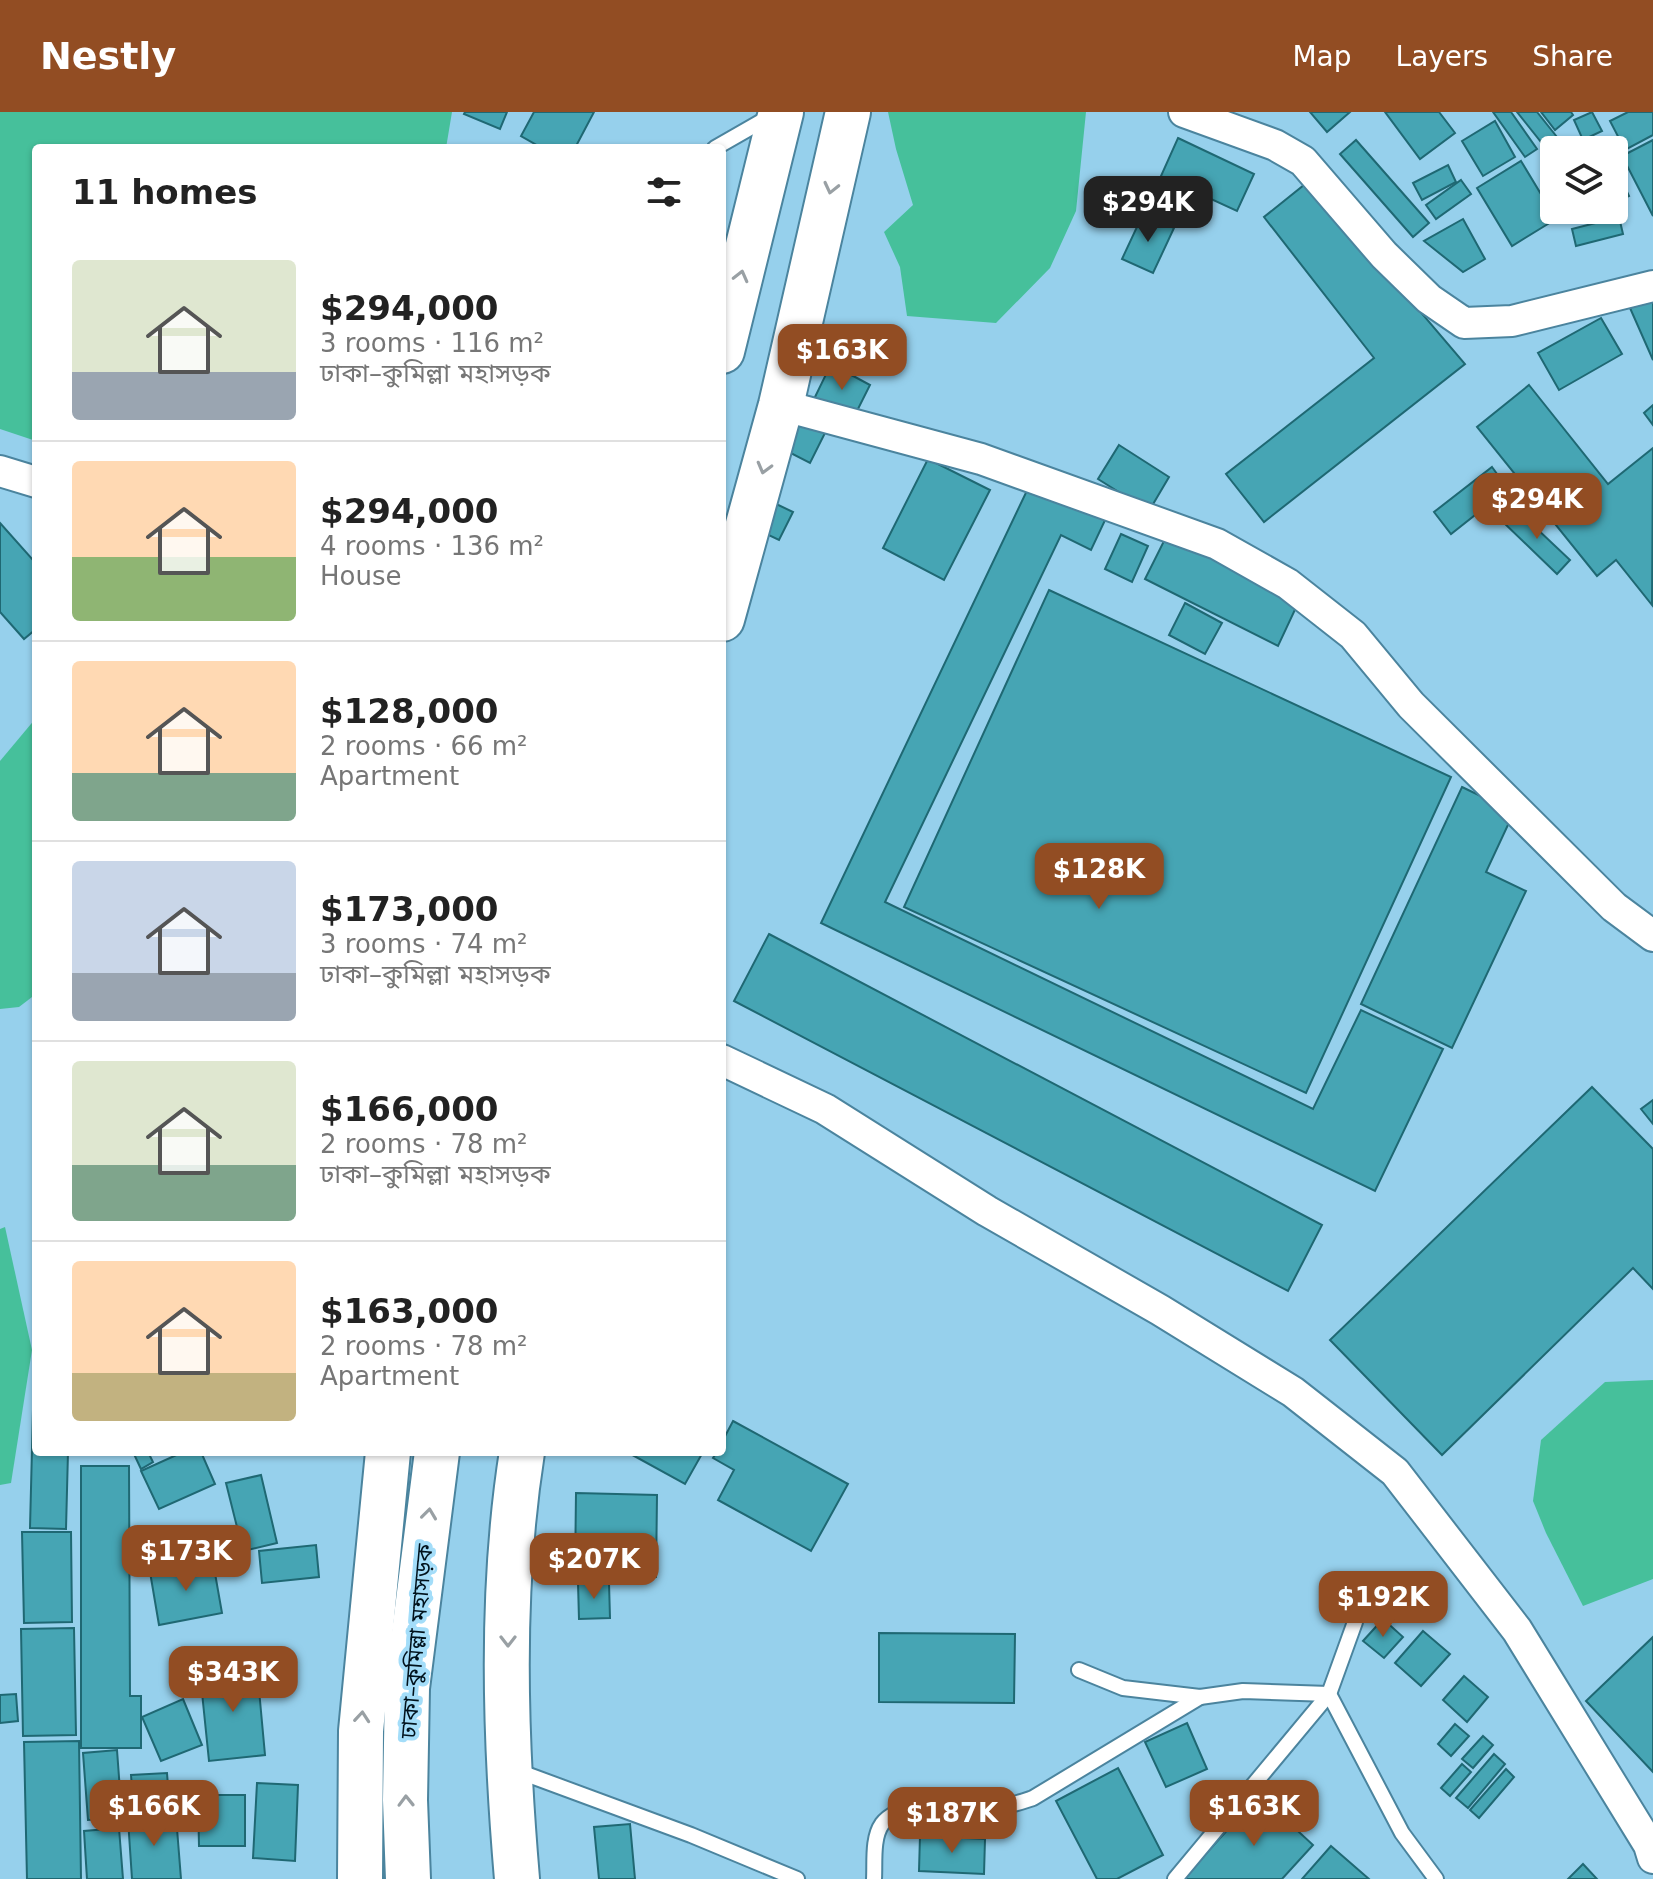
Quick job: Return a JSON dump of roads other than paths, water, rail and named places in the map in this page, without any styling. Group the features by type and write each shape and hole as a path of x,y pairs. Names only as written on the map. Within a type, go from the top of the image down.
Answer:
{"highway":[{"path":"726,335 780,112"},
{"path":"726,604 781,405 848,112"},
{"path":"360,1879 361,1731 388,1456"},
{"name":"ঢাকা–কুমিল্লা মহাসড়ক","path":"408,1879 405,1800 407,1688 436,1456"},
{"path":"517,1879 508,1767 508,1614 522,1456"}],"street":[{"path":"1184,112 1275,145 1303,161 1384,255 1429,299 1464,323 1512,321 1653,286"},
{"path":"781,405 981,459 1217,544 1288,584 1353,635 1411,705 1614,907 1653,936"},
{"path":"1,473 32,481"},
{"path":"726,1062 825,1109 987,1211 1173,1318 1293,1392 1395,1472 1517,1630 1649,1845 1653,1858"}],"lane":[{"path":"722,144 780,112"},
{"path":"1175,1879 1329,1694 1355,1622"},
{"path":"1079,1670 1123,1688 1200,1697 1243,1691 1329,1694"},
{"path":"1329,1694 1402,1833 1436,1879"},
{"path":"874,1879 876,1840 883,1823 896,1814 932,1806 1005,1806 1033,1798 1200,1697"},
{"path":"508,1767 691,1835 797,1879"}]}
